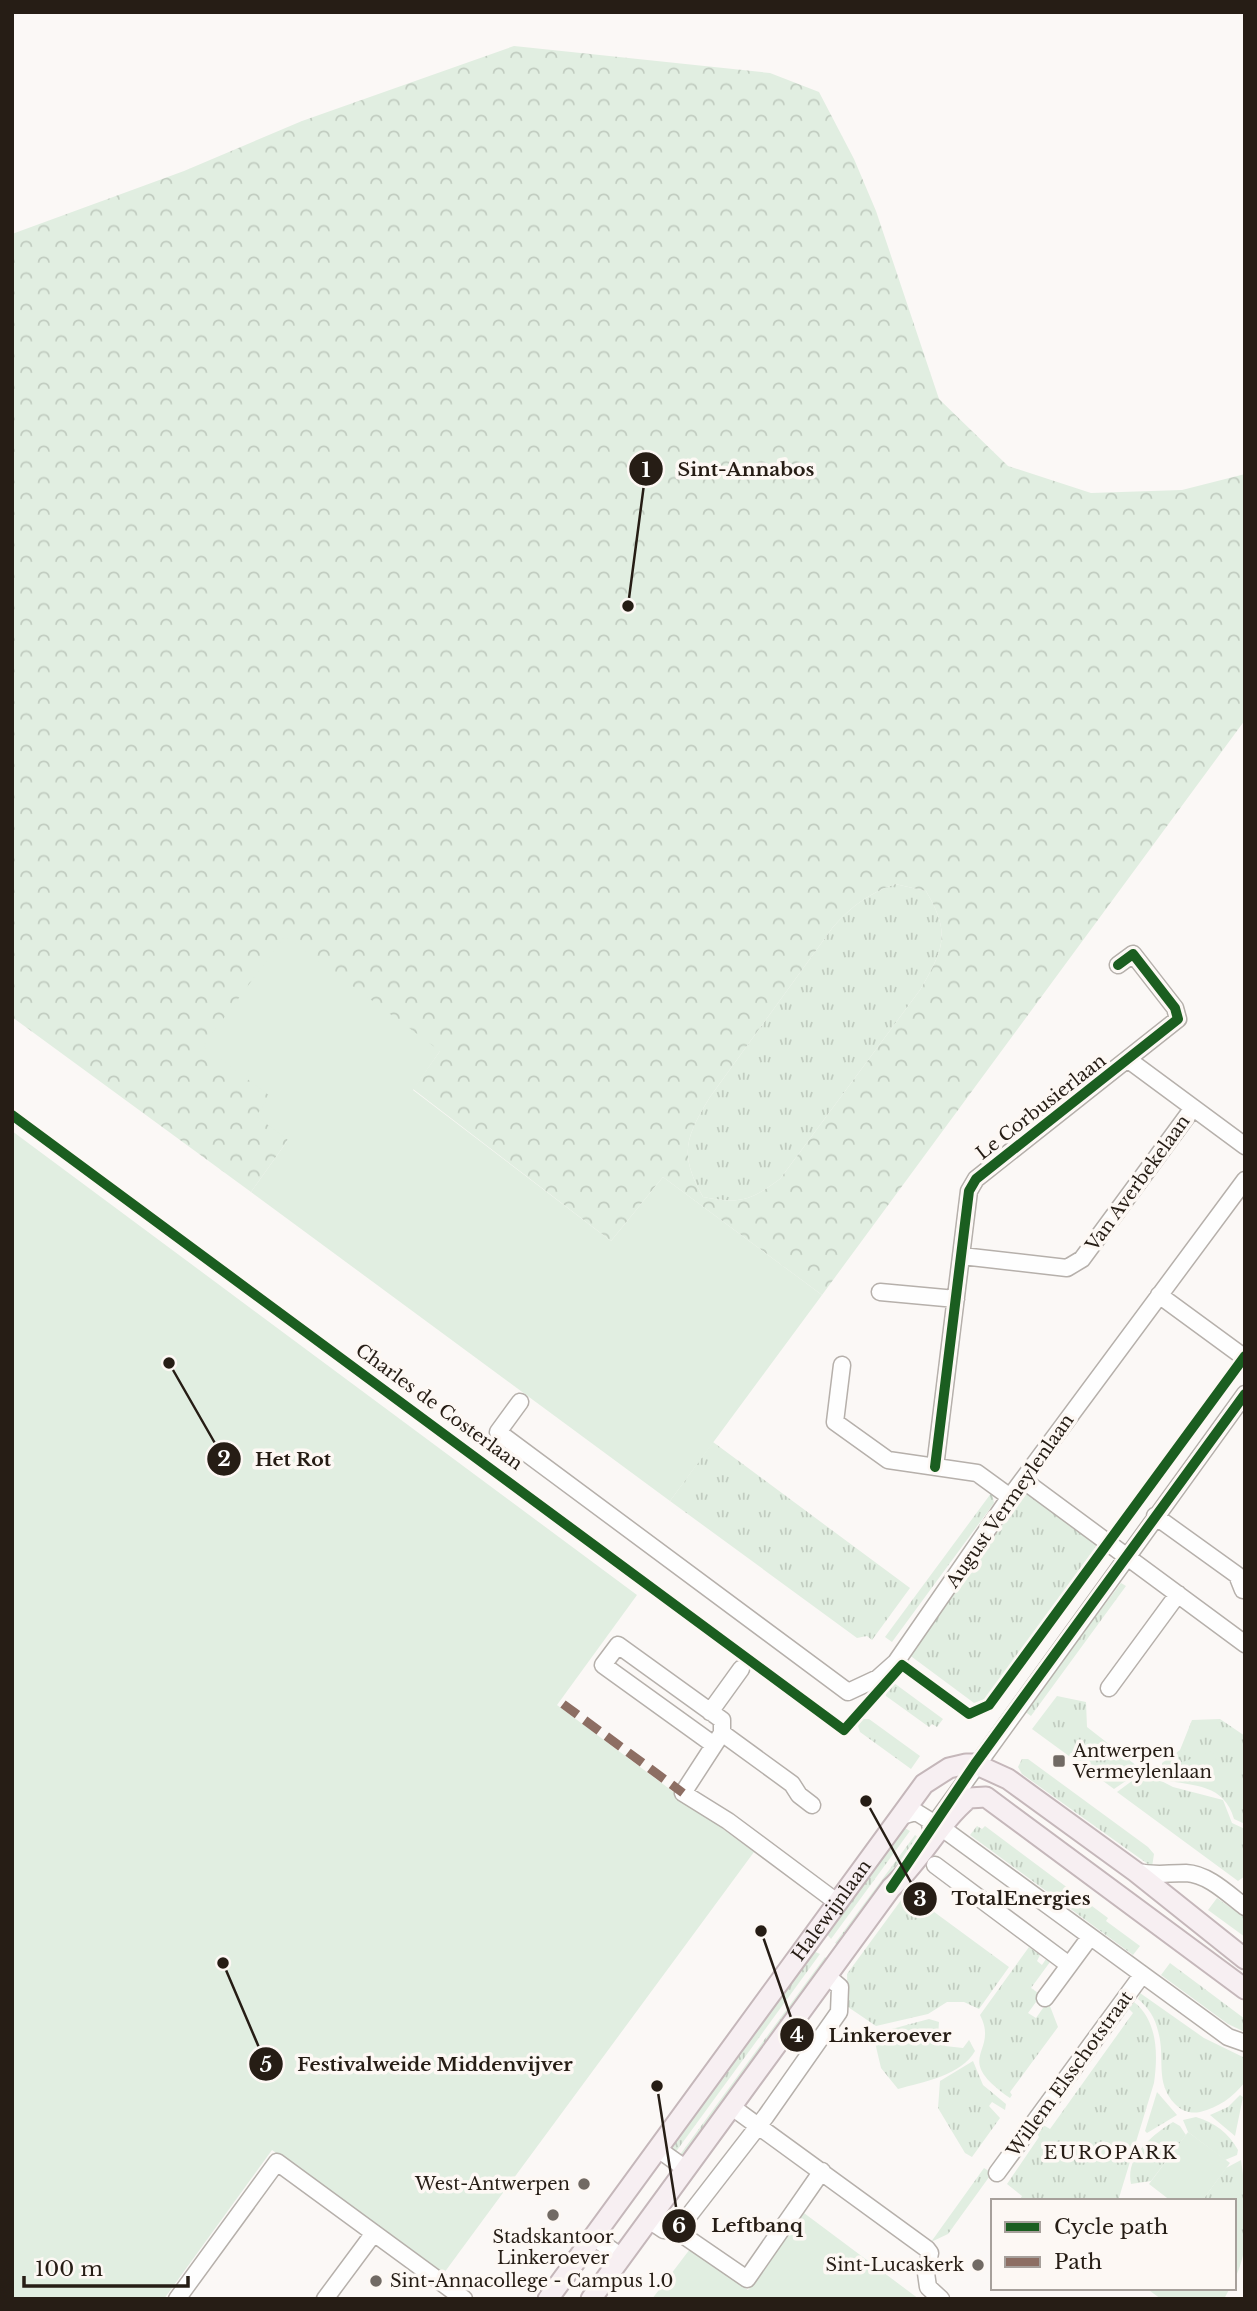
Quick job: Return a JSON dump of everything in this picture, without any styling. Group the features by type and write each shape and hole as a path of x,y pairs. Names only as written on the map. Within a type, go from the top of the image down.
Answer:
{"main road":[{"name":"Halewijnlaan","path":"548,2299 932,1777 949,1768 972,1768"},
{"path":"972,1768 1008,1779 1136,1871 1245,1959"},
{"path":"937,1828 969,1798 986,1797 1245,1989"},
{"name":"Halewijnlaan","path":"594,2298 891,1888 914,1867 937,1828"}],"street":[{"name":"Le Corbusierlaan","path":"935,1467 969,1191 976,1180 1175,1024 1178,1013 1133,954 1118,965"},
{"path":"1130,1061 1245,1146"},
{"name":"Van Averbekelaan","path":"962,1256 1067,1268 1082,1259 1193,1108"},
{"name":"August Vermeylenlaan","path":"848,1692 878,1678 896,1662 1010,1497 1245,1180"},
{"path":"880,1292 956,1299"},
{"path":"1159,1296 1245,1358"},
{"path":"842,1365 835,1422 888,1460 977,1473 1010,1497"},
{"path":"937,1828 972,1768 1245,1394"},
{"name":"Charles de Costerlaan","path":"520,1402 498,1432 848,1692"},
{"path":"1023,1480 1245,1644"},
{"path":"1155,1516 1237,1576 1243,1590"},
{"path":"1109,1688 1178,1594"},
{"path":"812,1805 792,1784 718,1739 603,1665 618,1644 722,1720 718,1739 683,1793 728,1821 838,1903"},
{"path":"710,1712 741,1669"},
{"path":"972,1768 974,1788 986,1797"},
{"path":"901,1816 916,1812 929,1820 1228,2037 1245,2043"},
{"path":"935,1865 1069,1965"},
{"path":"1136,1871 1160,1877 1187,1873 1204,1878 1245,1907"},
{"path":"1045,1998 1090,1937"},
{"name":"Willem Elsschotstraat","path":"998,2173 1142,1975"},
{"name":"Halewijnlaan","path":"677,2231 757,2124 766,2116 839,2012 840,1987 827,1976"},
{"path":"732,2106 927,2249 930,2253 926,2273 928,2287 941,2299"},
{"path":"658,2149 686,2169"},
{"path":"177,2299 277,2162 464,2299"},
{"path":"649,2220 664,2230 677,2231 747,2278 822,2171"},
{"path":"326,2299 374,2233"},
{"path":"593,2237 622,2257"}],"green space":[{"path":"514,46 770,73 819,92 854,159 876,211 939,399 1008,466 1091,493 1182,490 1245,474 1245,720 822,1295 663,1177 611,1241 413,1089 440,1051 271,1096 288,1140 251,1192 12,1017 12,234 184,171 302,121","holes":["895,884 926,891 939,918 941,941 935,963 920,990 780,1179 761,1192 744,1199 703,1197 690,1169 688,1157 690,1135 695,1124 710,1097 833,927 861,901"]},
{"path":"895,884 926,891 939,918 939,952 920,990 780,1179 761,1192 744,1199 703,1197 690,1169 688,1146 690,1135 710,1097 833,927 861,901"},
{"path":"285,936 440,1051 413,1090 611,1241 663,1177 822,1295 670,1501 251,1192 288,1140 256,1116 270,1096 203,1046"},
{"path":"12,1131 637,1595 557,1705 754,1852 444,2273 272,2150 164,2299 12,2299"},
{"path":"713,1442 910,1588 872,1640 867,1636 857,1638 670,1501"},
{"path":"992,1492 994,1503 892,1642 885,1637"},
{"path":"1026,1493 1098,1544 985,1699 974,1703 908,1654"},
{"path":"1121,1583 1126,1586 1031,1716 1024,1711"},
{"path":"887,1683 894,1683 943,1719 937,1727 932,1724 929,1727 886,1696 884,1690"},
{"path":"1057,1696 1086,1702 1087,1727 1142,1770 1114,1789 1032,1729"},
{"path":"861,1719 869,1719 920,1756 911,1769 860,1732 858,1726"},
{"path":"1220,1719 1245,1736 1245,1824 1234,1819 1223,1799 1216,1793 1197,1786 1163,1780 1162,1763 1180,1750 1192,1720"},
{"path":"1213,1751 1219,1768 1183,1781 1177,1764"},
{"path":"1022,1759 1028,1759 1148,1847 1154,1854 1152,1867 1022,1774 1018,1767"},
{"path":"1144,1772 1173,1787 1223,1800 1232,1823 1245,1829 1245,1876 1238,1881 1117,1792"},
{"path":"977,1826 982,1829 985,1826 1108,1918 1106,1921 1140,1946 1133,1955 970,1835"},
{"path":"903,1827 910,1831 831,1939 826,1933"},
{"path":"915,1835 922,1840 839,1945 835,1943"},
{"path":"907,1892 1009,1967 979,2009 964,2002 947,2002 928,2014 876,2026 848,2007 847,1974"},
{"path":"1217,1898 1245,1918 1245,1937 1208,1910"},
{"path":"1029,1947 1040,1955 1037,1961 1042,1965 1046,1959 1050,1962 1031,1988 1041,1995 1028,2013 1036,2018 1048,2001 1058,2027 1010,2092 1010,2098 992,2084 979,2064 985,2039 985,2028 980,2015"},
{"path":"811,1950 820,1954 675,2153 671,2147"},
{"path":"825,1957 829,1961 685,2158 679,2156"},
{"path":"1170,1963 1245,2019 1245,2032 1228,2024 1161,1975"},
{"path":"1140,1993 1204,2038 1245,2058 1245,2082 1235,2093 1219,2105 1200,2112 1186,2111 1175,2104 1165,2087 1157,2026 1138,1999"},
{"path":"1134,2002 1148,2019 1156,2050 1155,2072 1119,2199 1020,2199 1022,2196 1007,2184 1039,2137 1036,2131 1040,2123 1050,2129 1133,2013 1129,2009"},
{"path":"929,2019 939,2022 938,2036 946,2043 945,2046 963,2048 969,2040 975,2051 952,2072 898,2089 881,2068 873,2034"},
{"path":"973,2061 983,2085 1006,2104 1005,2110 992,2102 989,2106 1000,2118 972,2157 965,2153 938,2108 940,2081"},
{"path":"1157,2092 1177,2115 1147,2133 1145,2131"},
{"path":"1240,2095 1243,2097 1235,2136 1210,2115 1228,2107"},
{"path":"1196,2117 1226,2133 1238,2150 1237,2155 1225,2160 1188,2132 1183,2120"},
{"path":"1173,2122 1180,2126 1186,2135 1151,2181 1131,2184 1130,2174 1136,2156 1149,2140"},
{"path":"1188,2132 1230,2163 1203,2199 1168,2199 1149,2184"},
{"path":"1241,2160 1246,2236 1236,2275 1236,2199 1203,2199 1226,2168"},
{"path":"984,2168 992,2173 948,2234 931,2242"},
{"path":"804,2213 919,2299 652,2299 690,2249 748,2290"},
{"path":"1149,2290 1229,2290 1224,2299 1161,2299"}],"marked path":[{"path":"563,1704 683,1793"}],"cycle path":[{"path":"935,1467 969,1191 976,1179 1178,1019 1175,1008 1133,954 1118,965"},
{"path":"12,1115 844,1730 902,1665 969,1714 989,1705 1245,1356"},
{"path":"891,1888 975,1764 1245,1394"}],"place":[{"name":"Sint-Annabos","path":"628,606"},
{"name":"Het Rot","path":"169,1363"},
{"name":"Antwerpen Vermeylenlaan","path":"1059,1761"},
{"name":"TotalEnergies","path":"866,1801"},
{"name":"Linkeroever","path":"761,1931"},
{"name":"Festivalweide Middenvijver","path":"223,1963"},
{"name":"Leftbanq","path":"657,2086"},
{"name":"West-Antwerpen","path":"584,2184"},
{"name":"Stadskantoor Linkeroever","path":"553,2215"},
{"name":"Sint-Lucaskerk","path":"978,2265"},
{"name":"Sint-Annacollege - Campus 1.0","path":"376,2281"}],"district":[{"name":"EUROPARK","path":"1111,2152"}]}
